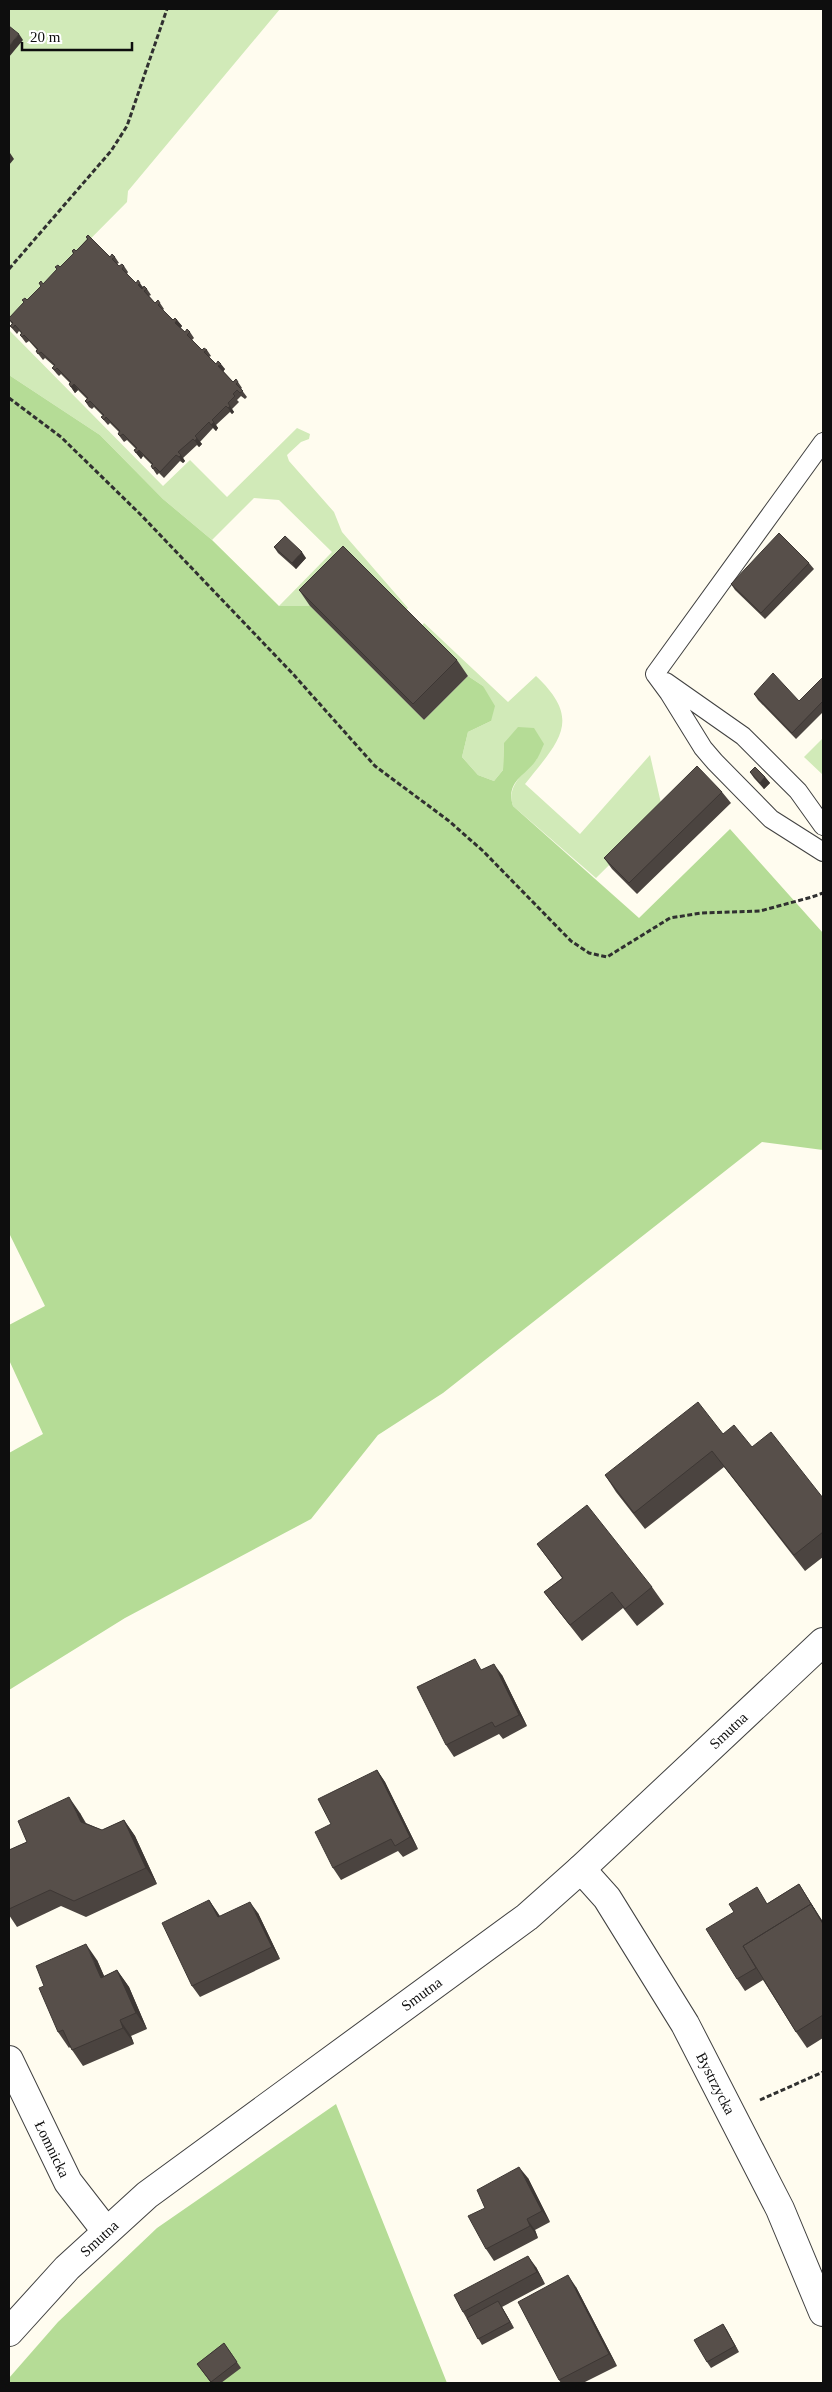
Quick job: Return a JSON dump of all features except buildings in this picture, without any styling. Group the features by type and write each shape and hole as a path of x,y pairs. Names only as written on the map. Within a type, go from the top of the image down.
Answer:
{"street":[{"name":"Smutna","path":"9,2332 68,2268 147,2195 527,1916 581,1869 823,1642"},
{"name":"Bystrzycka","path":"581,1869 607,1898 685,2024 780,2209 823,2312"},
{"name":"Łomnicka","path":"9,2060 68,2182 106,2231"}],"lane":[{"path":"655,674 823,442"},
{"path":"655,674 743,736 798,791 823,826"},
{"path":"655,674 703,748 715,762 771,819 823,852"}],"path":[{"path":"9,268 111,151 127,126 167,9"},
{"path":"9,398 61,437 141,515 293,674 375,766 449,821 483,851 571,941 589,953 607,957 670,918 700,913 760,911 812,898 823,892"},
{"path":"730,2113 823,2072"}],"green space":[{"path":"9,9 280,9 128,191 127,202 9,321"},
{"path":"9,330 163,486 190,460 227,497 297,428 310,434 309,439 301,442 287,455 289,461 334,512 342,532 408,608 404,612 354,563 310,606 279,606 332,552 279,500 254,498 212,540 163,499 100,435 9,375"},
{"path":"9,375 100,435 163,499 212,540 279,606 310,606 424,720 468,676 483,686 495,706 491,721 468,732 462,757 478,775 494,781 503,770 504,743 518,727 534,728 544,744 537,759 514,785 511,798 513,806 639,918 730,829 823,933 823,1150 762,1142 443,1393 378,1435 311,1519 125,1618 9,1690 9,1453 43,1434 9,1360 9,1325 45,1306 9,1233"},
{"path":"424,623 508,702 536,676 551,692 559,706 562,719 561,731 556,743 525,784 580,834 650,755 663,812 596,878 513,806 511,799 514,786 537,759 504,743 503,770 494,781 478,775 462,757 468,732 491,721 483,686 468,676 420,628"},
{"path":"823,738 823,775 804,757"},
{"path":"336,2104 447,2383 9,2383 9,2378 58,2322 157,2228"}]}
